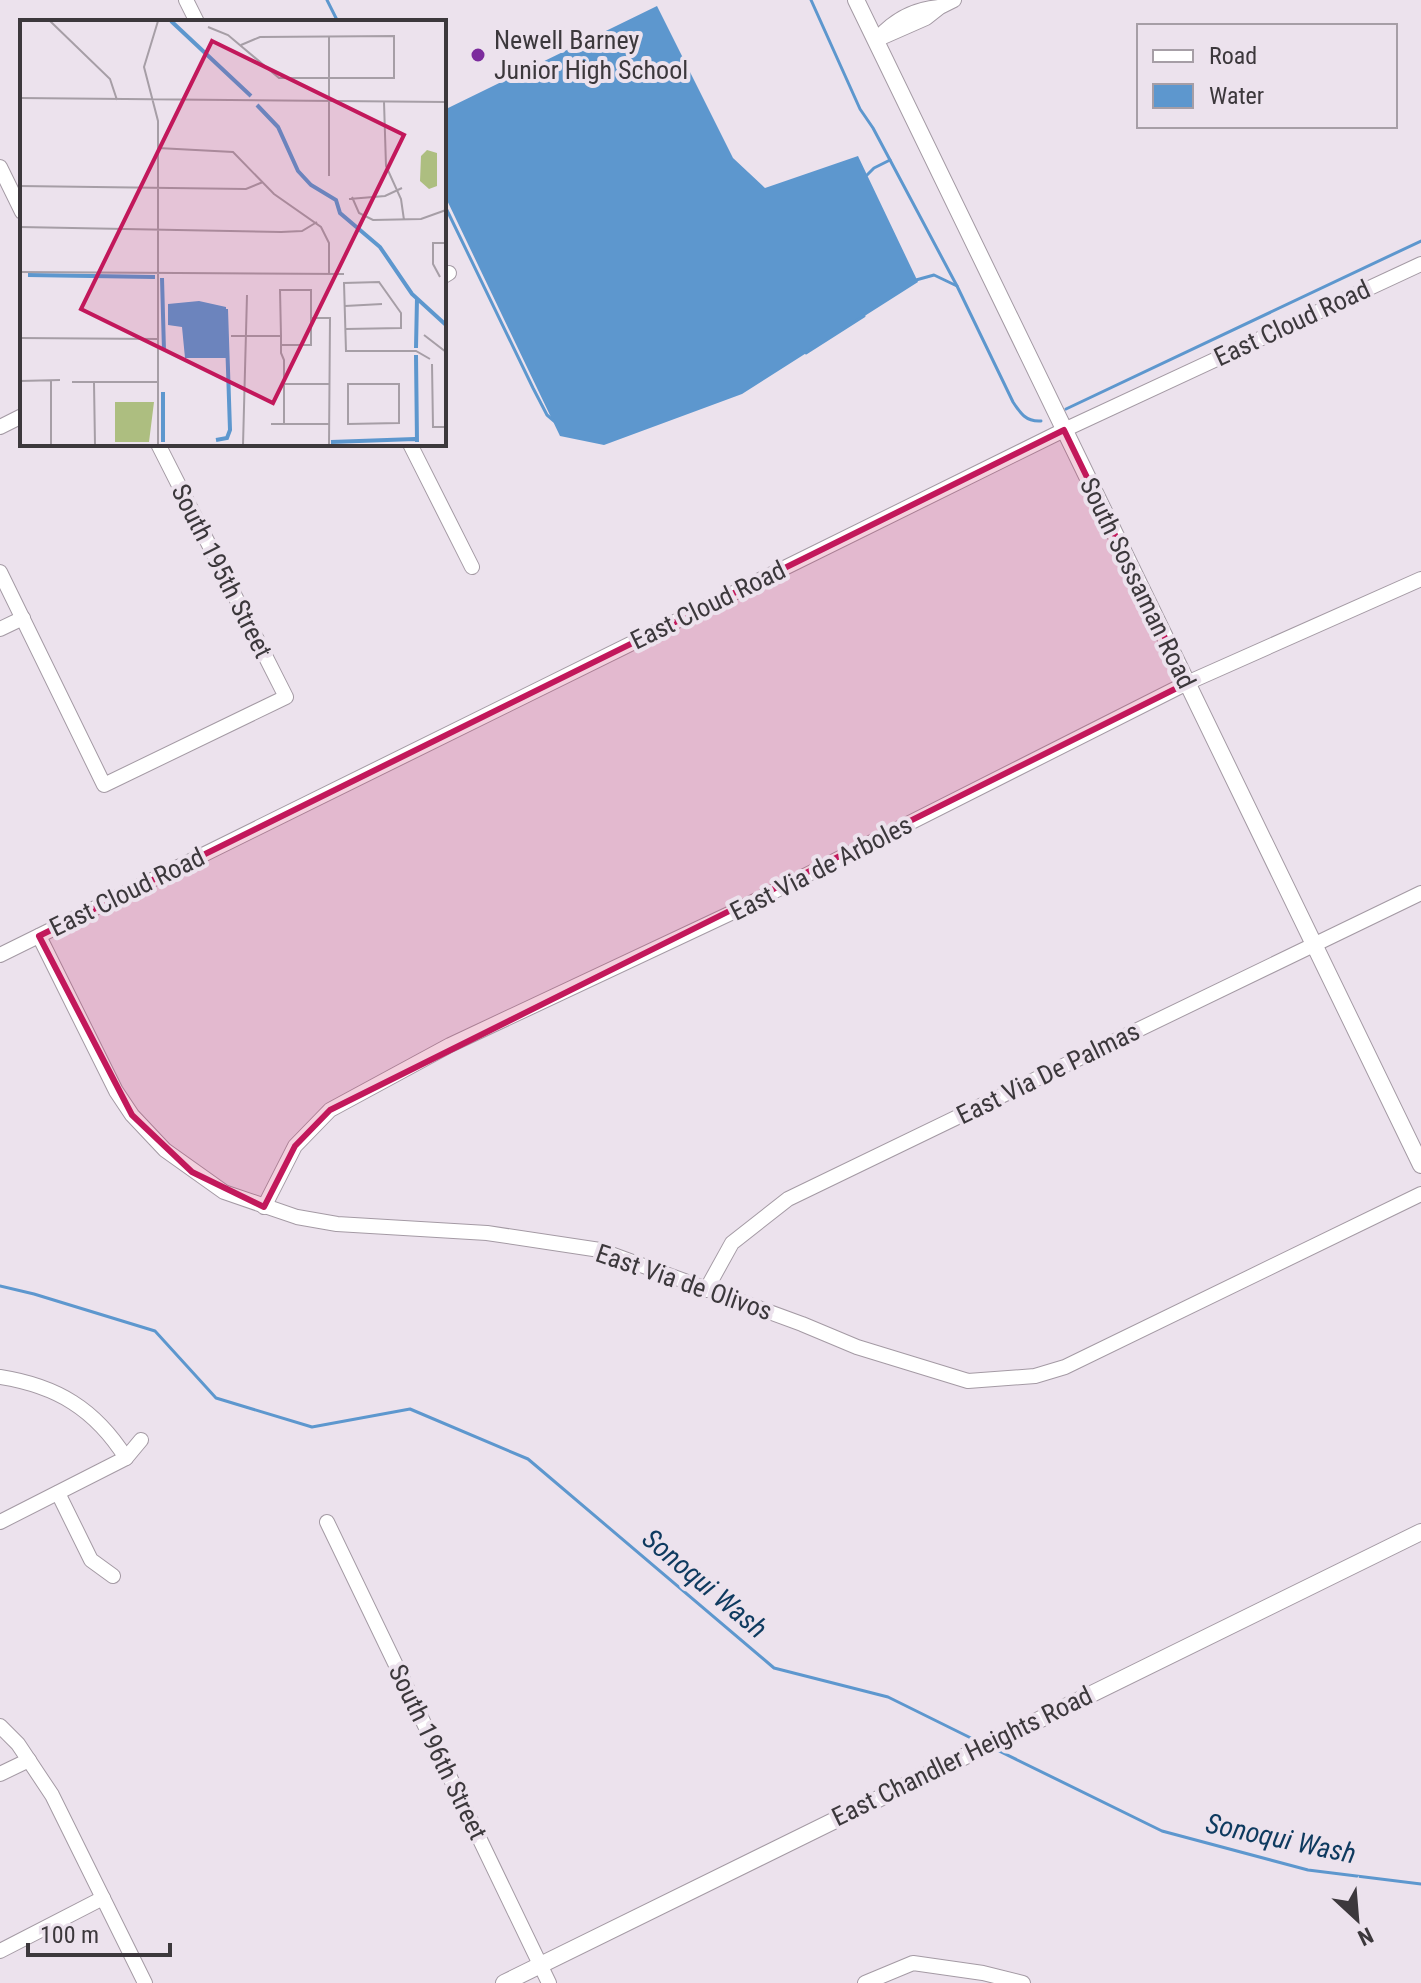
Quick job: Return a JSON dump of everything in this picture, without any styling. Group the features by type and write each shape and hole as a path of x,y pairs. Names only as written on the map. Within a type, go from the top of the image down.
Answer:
{"main road":[{"name":"South Sossaman Road","path":"856,0 1421,1165"},
{"name":"East Chandler Heights Road","path":"504,1983 1421,1532"}],"street":[{"path":"186,0 196,20"},
{"path":"876,40 892,22 921,8 947,3"},
{"path":"0,167 20,208"},
{"name":"East Cloud Road","path":"0,955 1064,430 1421,264"},
{"path":"0,427 20,417"},
{"name":"South 195th Street","path":"23,618 104,785 286,697 159,446"},
{"path":"411,446 472,567"},
{"path":"0,572 23,618 0,629"},
{"name":"East Via de Arboles","path":"264,1207 295,1146 330,1110 450,1045 731,913 1187,683 1421,579"},
{"name":"East Via De Palmas","path":"706,1290 732,1243 788,1199 1421,893"},
{"name":"East Via de Olivos","path":"39,936 116,1091 132,1115 165,1150 224,1192 297,1217 337,1224 487,1233 600,1250 857,1347 968,1381 1035,1376 1065,1367 1421,1194"},
{"path":"0,1377 40,1385 63,1396 102,1426 126,1458"},
{"path":"0,1522 126,1458 141,1440"},
{"path":"58,1493 91,1560 113,1576"},
{"name":"South 196th Street","path":"327,1522 549,1983"},
{"path":"0,1726 29,1760 64,1817 145,1983"},
{"path":"0,1774 29,1760"},
{"path":"0,1951 103,1898"},
{"path":"865,1983 913,1963 983,1973 1023,1983"}],"highlighted area":[{"path":"1064,430 1187,683 330,1110 295,1146 264,1207 192,1172 132,1115 39,936"}],"water":[{"path":"657,6 733,158 765,188 858,156 918,282 742,394 604,445 560,436 446,198 446,109"}],"waterway":[{"path":"327,0 337,20"},
{"path":"811,0 860,109 957,286 1013,402 1027,418 1041,421"},
{"path":"867,175 890,160"},
{"path":"446,208 533,388 547,415 554,421"},
{"path":"1066,409 1421,241"},
{"path":"916,280 934,275 957,286"},
{"path":"806,353 864,316"},
{"name":"Sonoqui Wash","path":"0,1286 155,1331 216,1398 312,1427 410,1409 528,1459 774,1668 888,1697 981,1743"},
{"name":"Sonoqui Wash","path":"995,1749 1162,1831 1308,1870 1421,1884"}],"place":[{"name":"Newell Barney Junior High School","path":"478,55"}]}
